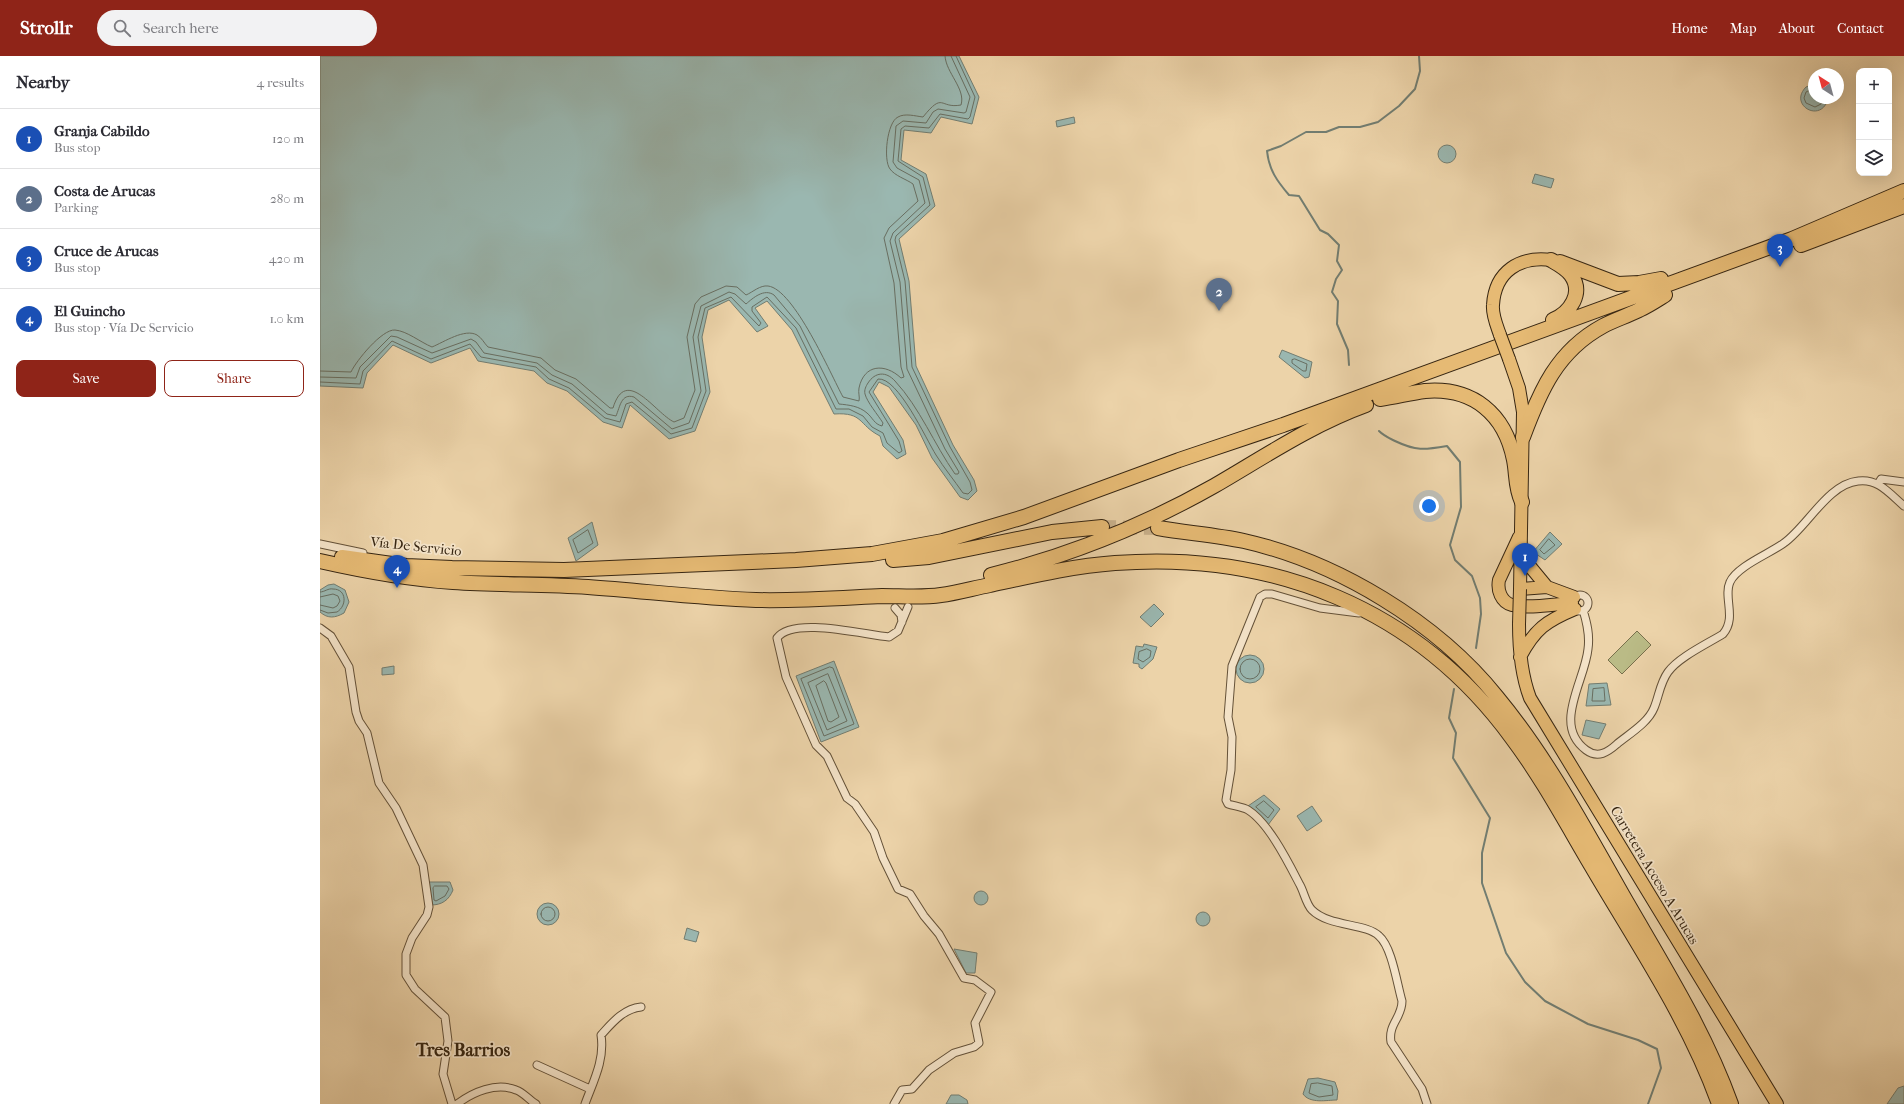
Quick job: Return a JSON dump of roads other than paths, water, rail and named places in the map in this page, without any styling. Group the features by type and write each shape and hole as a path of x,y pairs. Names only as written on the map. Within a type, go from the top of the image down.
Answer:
{"highway":[{"path":"883,596 945,587 1005,572 1068,552 1153,517 1212,486 1297,435 1382,394 1699,272 1792,239 1904,191"},
{"path":"320,552 340,557 406,566 564,570 796,560 886,552 975,533 1382,394 1665,295 1904,206"},
{"path":"1551,260 1569,264 1606,281 1618,284 1638,283 1699,272"},
{"path":"1382,394 1408,374 1558,318 1566,312 1572,306 1575,298 1575,283 1572,275 1564,267 1551,260"},
{"path":"1523,437 1541,391 1564,357 1584,338 1602,326 1640,310 1665,295"},
{"path":"1382,394 1427,391 1447,392 1467,396 1484,406 1495,416 1508,444 1514,460 1515,483 1522,502"},
{"path":"796,560 867,562 930,557 1052,532 1102,527"},
{"path":"1158,528 1244,541 1298,558 1345,578 1387,602 1415,621 1447,646 1475,672 1497,696 1522,729 1549,769 1699,1029 1719,1070 1731,1104"},
{"path":"320,561 372,572 453,582 575,586 759,600 940,595 1049,572 1114,563 1187,561 1236,566 1285,577 1328,592 1374,615 1409,636 1436,657 1480,699 1512,737 1537,775 1638,944 1689,1033 1708,1074 1719,1104"},
{"path":"1325,603 1359,613 1406,642 1480,699"}],"main road":[{"name":"Carretera Acceso A Arucas","path":"1551,260 1538,258 1524,261 1505,273 1494,294 1493,306 1494,317 1519,388 1523,412 1519,624 1520,657 1526,687 1540,716 1777,1104"},
{"path":"1521,534 1498,580 1497,587 1501,597 1512,605 1576,605"},
{"path":"1521,549 1528,564 1547,587 1576,605"},
{"path":"1520,589 1547,587"},
{"path":"1520,657 1530,639 1539,628 1576,605"}],"street":[{"path":"1881,485 1881,479 1904,482"},
{"path":"1576,605 1588,624 1588,649 1581,679 1571,706 1570,722 1573,734 1580,746 1587,752 1596,755 1606,753 1648,718 1654,710 1663,680 1678,662 1723,634 1728,629 1730,601 1728,588 1730,581 1736,574 1764,554 1784,543 1836,491 1846,484 1858,481 1881,485 1904,506"},
{"name":"Vía De Servicio","path":"320,544 396,559 467,564 487,569"},
{"path":"1325,603 1272,594 1265,594 1260,597 1232,666 1228,717 1232,737 1231,770 1226,800 1228,804 1248,810 1264,825 1284,853 1310,908 1319,915 1347,926 1372,931 1380,936 1388,949 1402,1001 1402,1010 1390,1033 1391,1042 1422,1089 1427,1104"},
{"path":"894,1104 902,1090 912,1089 929,1070 954,1053 974,1047 978,1043 975,1023 990,992 975,980 964,978 939,934 924,916 910,894 898,888 883,858 874,832 855,804 847,798 827,756 816,745 786,677 778,651 777,638 781,633 789,630 816,627 838,629 889,638 898,631 908,607"},
{"path":"895,608 901,615 902,622"},
{"path":"320,628 331,636 349,667 356,712 359,721 367,733 380,783 396,808 423,866 428,907 427,915 412,938 406,954 406,975 415,989 445,1016 448,1042 443,1074 452,1104"},
{"path":"584,1104 597,1072 601,1055 601,1035 616,1019 633,1008 641,1007"},
{"path":"537,1065 590,1089"},
{"path":"457,1104 467,1096 491,1088 514,1089 536,1104"}],"water":[{"path":"320,56 959,56 979,97 972,124 941,117 931,133 904,130 901,160 926,174 935,206 899,239 909,281 916,366 953,445 974,480 977,491 968,500 960,497 932,458 916,425 889,387 879,382 873,392 903,440 906,454 897,459 883,446 880,436 873,432 856,417 844,414 834,414 792,330 767,301 755,308 768,326 757,332 729,300 708,310 702,337 710,392 695,431 669,439 630,405 622,428 603,422 567,391 547,383 534,371 478,361 470,348 431,363 393,345 367,373 363,388 320,386"},
{"path":"1808,86 1808,104 1825,104 1819,110 1813,111 1803,105 1801,94"},
{"path":"1074,117 1075,123 1057,127 1056,121"},
{"path":"1443,145 1451,145 1456,150 1454,161 1451,163 1443,163 1438,158 1438,150"},
{"path":"1535,174 1554,179 1551,188 1532,183"},
{"path":"1282,350 1312,362 1309,377 1305,378 1279,357"},
{"path":"592,522 598,545 576,561 568,538"},
{"path":"1550,532 1562,544 1545,560 1533,552"},
{"path":"334,584 345,590 349,602 344,613 335,617 329,617 320,612 320,590 328,585"},
{"path":"1154,604 1164,614 1151,627 1140,617"},
{"path":"1144,644 1157,647 1153,659 1142,669 1139,667 1139,664 1133,663 1136,646 1143,647"},
{"path":"1250,655 1260,659 1264,669 1260,679 1250,683 1240,679 1236,669 1240,659"},
{"path":"834,661 859,727 821,742 796,676"},
{"path":"394,666 394,674 382,675 382,668"},
{"path":"1607,683 1611,705 1586,706 1589,684"},
{"path":"1586,720 1606,724 1599,739 1582,735"},
{"path":"1264,795 1280,809 1268,825 1248,806"},
{"path":"1312,806 1322,821 1307,831 1297,816"},
{"path":"429,882 450,882 453,890 445,901 439,904 431,905"},
{"path":"981,891 986,893 988,898 986,903 981,905 976,903 974,898 976,893"},
{"path":"548,903 556,906 559,914 556,922 548,925 540,922 537,914 540,906"},
{"path":"1200,912 1206,912 1210,916 1210,922 1206,926 1200,926 1196,922 1196,916"},
{"path":"687,928 699,932 696,942 684,939"},
{"path":"954,949 977,953 975,973 966,973"},
{"path":"1318,1078 1335,1082 1338,1091 1337,1100 1314,1100 1303,1094 1308,1079"},
{"path":"1904,1086 1904,1104 1887,1104 1898,1088"},
{"path":"951,1095 959,1095 967,1100 968,1104 946,1104"}],"waterway":[{"path":"1349,365 1348,350 1337,324 1338,301 1332,292 1336,279 1342,270 1337,261 1339,245 1328,234 1320,230 1299,196 1289,195 1281,185 1274,175 1267,151 1281,146 1306,132 1326,132 1339,127 1360,127 1378,122 1399,106 1415,89 1420,71 1419,56"},
{"path":"1379,431 1385,436 1409,447 1426,449 1447,446 1460,462 1461,507 1450,545 1455,560 1472,576 1480,598 1481,614 1476,648"},
{"path":"1454,689 1449,718 1456,733 1453,758 1490,818 1482,853 1482,883 1506,953 1525,982 1545,1001 1588,1024 1638,1040 1657,1049 1661,1068 1648,1104"}],"tunnel":[{"path":"1102,527 1158,528"}],"place":[{"name":"Cruce de Arucas","path":"1780,267"},
{"name":"Costa de Arucas","path":"1219,311"},
{"name":"Granja Cabildo","path":"1525,576"},
{"name":"El Guincho","path":"397,588"}],"district":[{"name":"Tres Barrios","path":"463,1050"}]}
